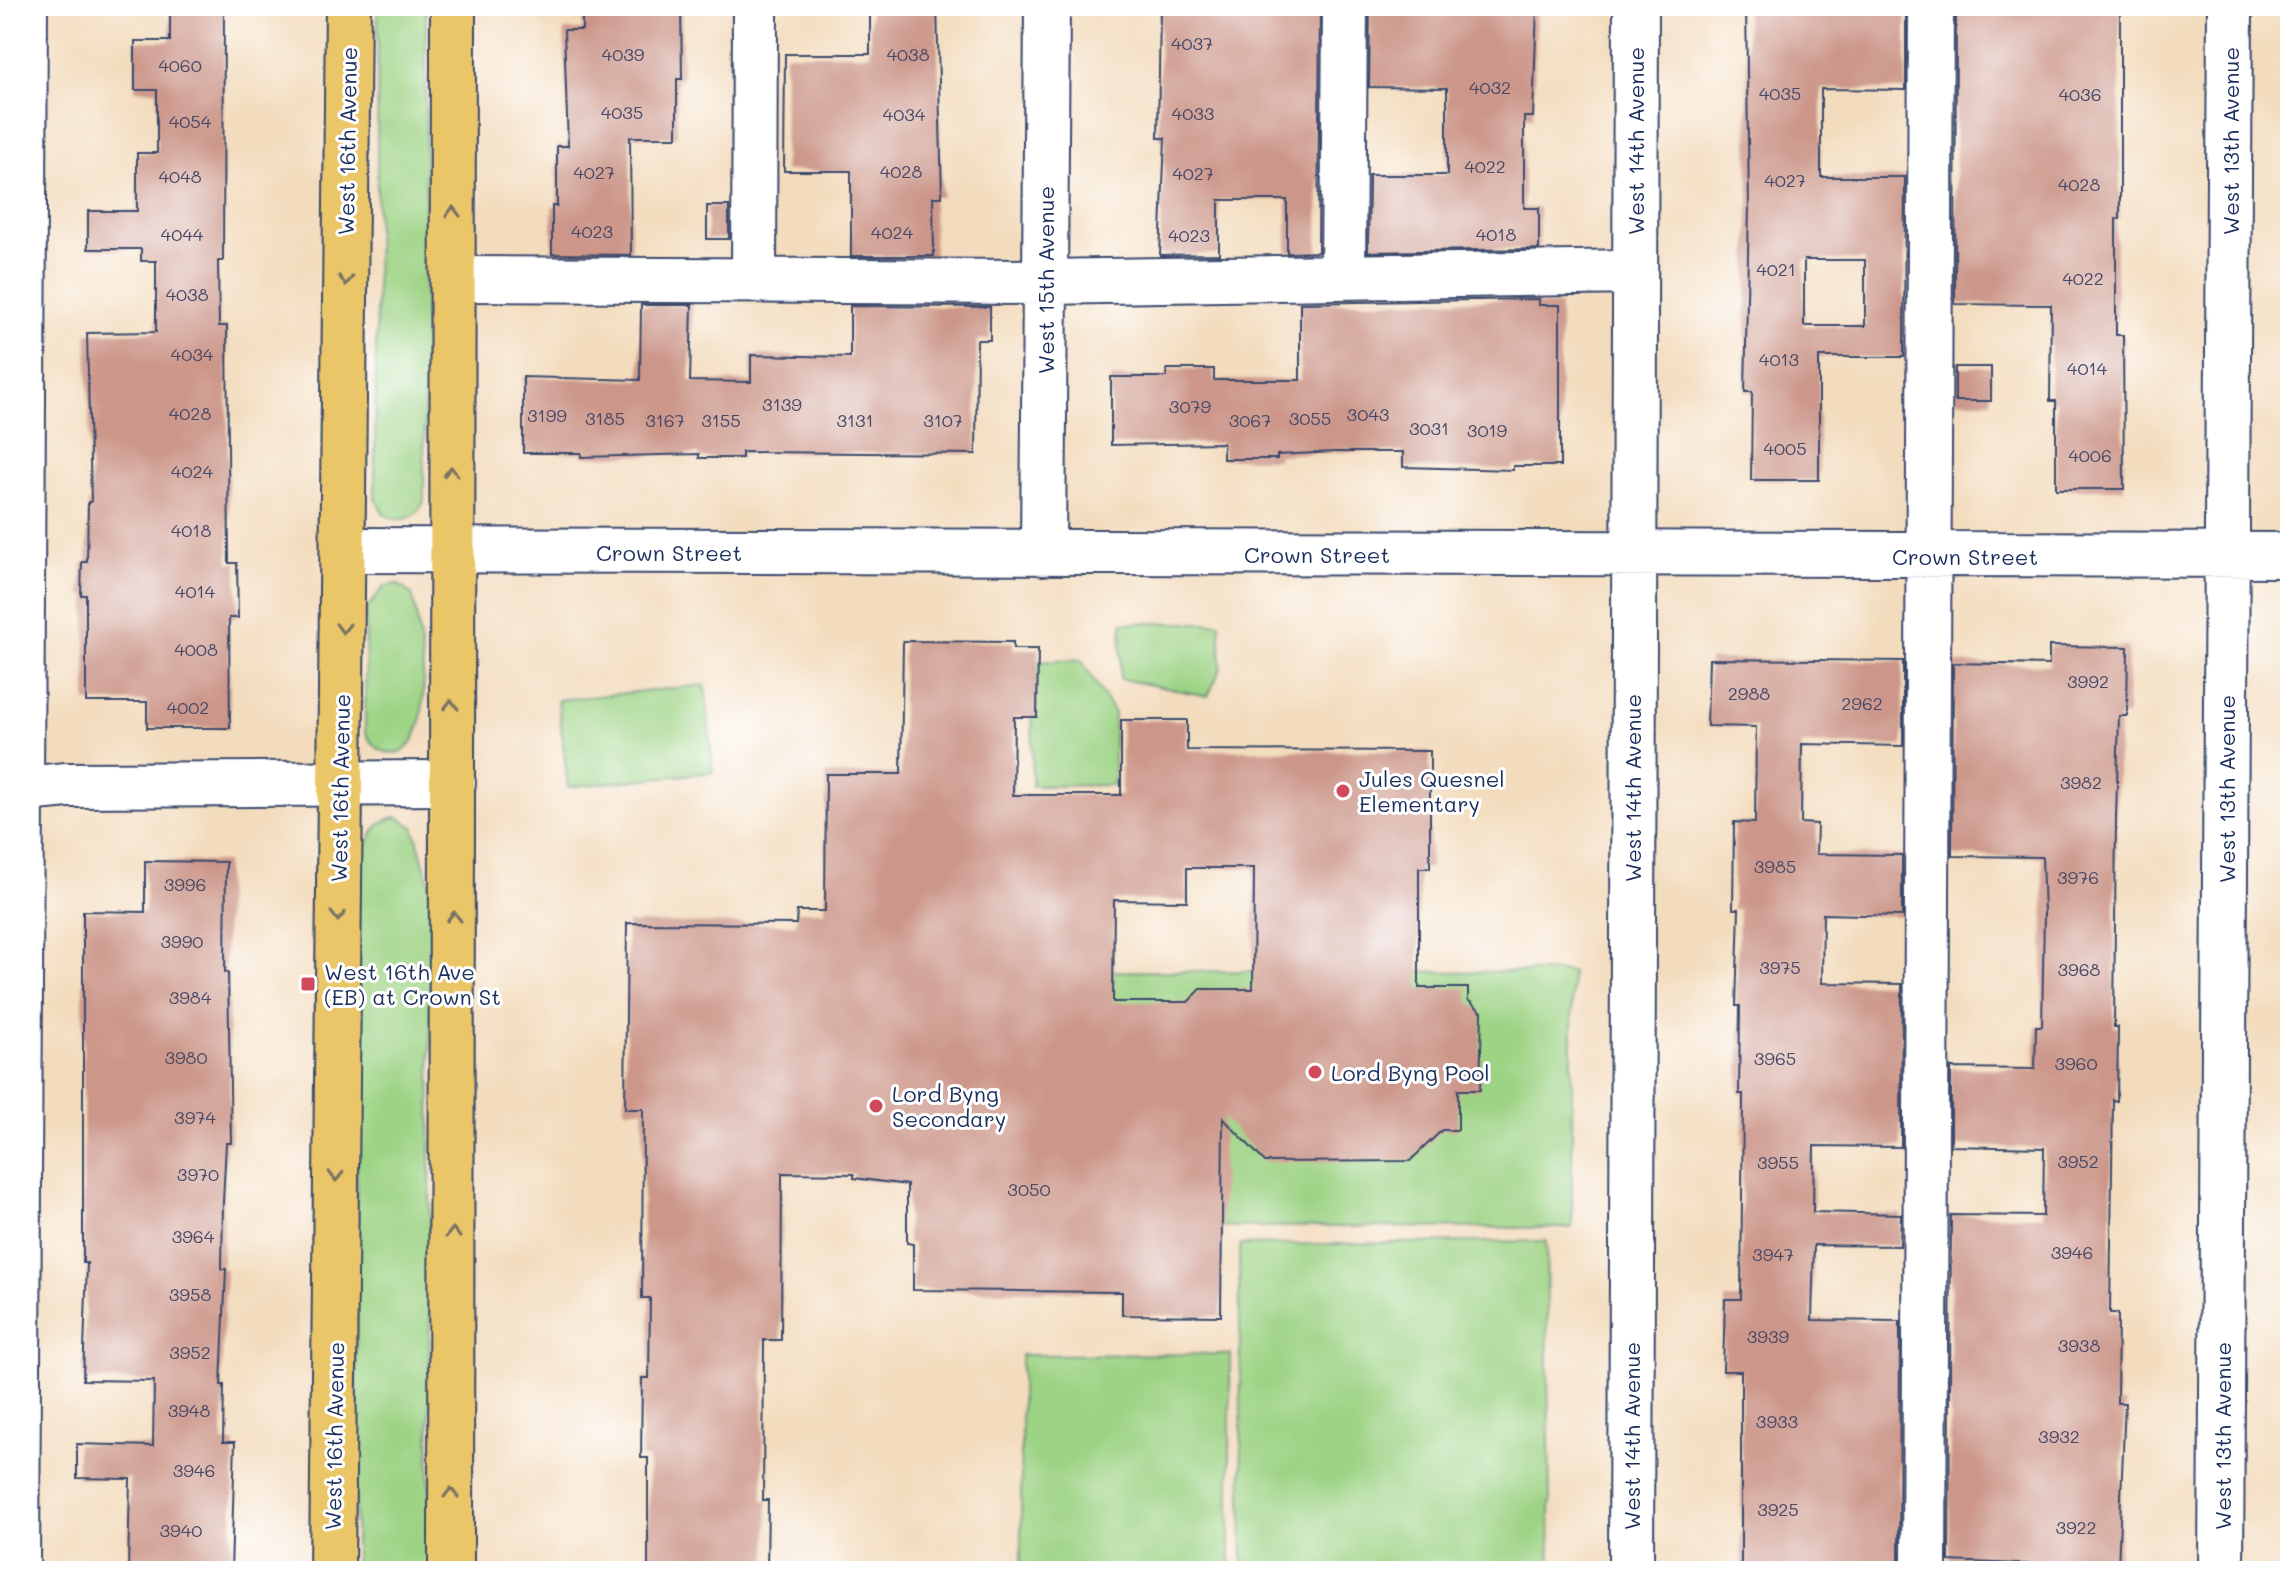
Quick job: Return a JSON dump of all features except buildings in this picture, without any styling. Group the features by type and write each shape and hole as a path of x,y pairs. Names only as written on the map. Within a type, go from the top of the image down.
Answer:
{"main road":[{"name":"West 16th Avenue","path":"332,1571 348,6"},
{"path":"451,1571 453,6"}],"street":[{"path":"17,1571 14,790 25,6"},
{"path":"754,280 755,6"},
{"name":"West 15th Avenue","path":"1043,553 1047,6"},
{"path":"1343,277 1345,6"},
{"name":"West 14th Avenue","path":"1631,1571 1636,6"},
{"path":"1924,1571 1931,6"},
{"name":"West 13th Avenue","path":"2221,1571 2230,6"},
{"path":"453,279 1045,282 1634,272"},
{"name":"Crown Street","path":"343,550 1632,556 2290,555"},
{"path":"14,790 67,785 453,783"}],"green space":[{"path":"378,6 426,6 424,502 412,516 402,519 384,514 375,498"},
{"path":"398,584 412,595 419,632 423,685 417,732 408,747 392,753 376,746 365,732 366,609 385,586"},
{"path":"1122,623 1220,623 1221,668 1208,696 1120,679"},
{"path":"1081,660 1114,713 1114,785 1032,786 1033,662"},
{"path":"705,685 713,772 568,787 558,700"},
{"path":"398,817 414,827 431,890 429,1571 355,1571 358,872 375,829 381,823"},
{"name":"Lord Byng Pool","path":"1112,971 1572,972 1572,1228 1112,1226"},
{"path":"1546,1241 1551,1571 1243,1571 1239,1245"},
{"path":"1230,1354 1230,1571 1021,1571 1021,1355"}],"place":[{"name":"Jules Quesnel Elementary","path":"1343,791"},
{"name":"West 16th Ave (EB) at Crown St","path":"308,984"},
{"name":"Lord Byng Pool","path":"1315,1072"},
{"name":"Lord Byng Secondary","path":"876,1106"}]}
